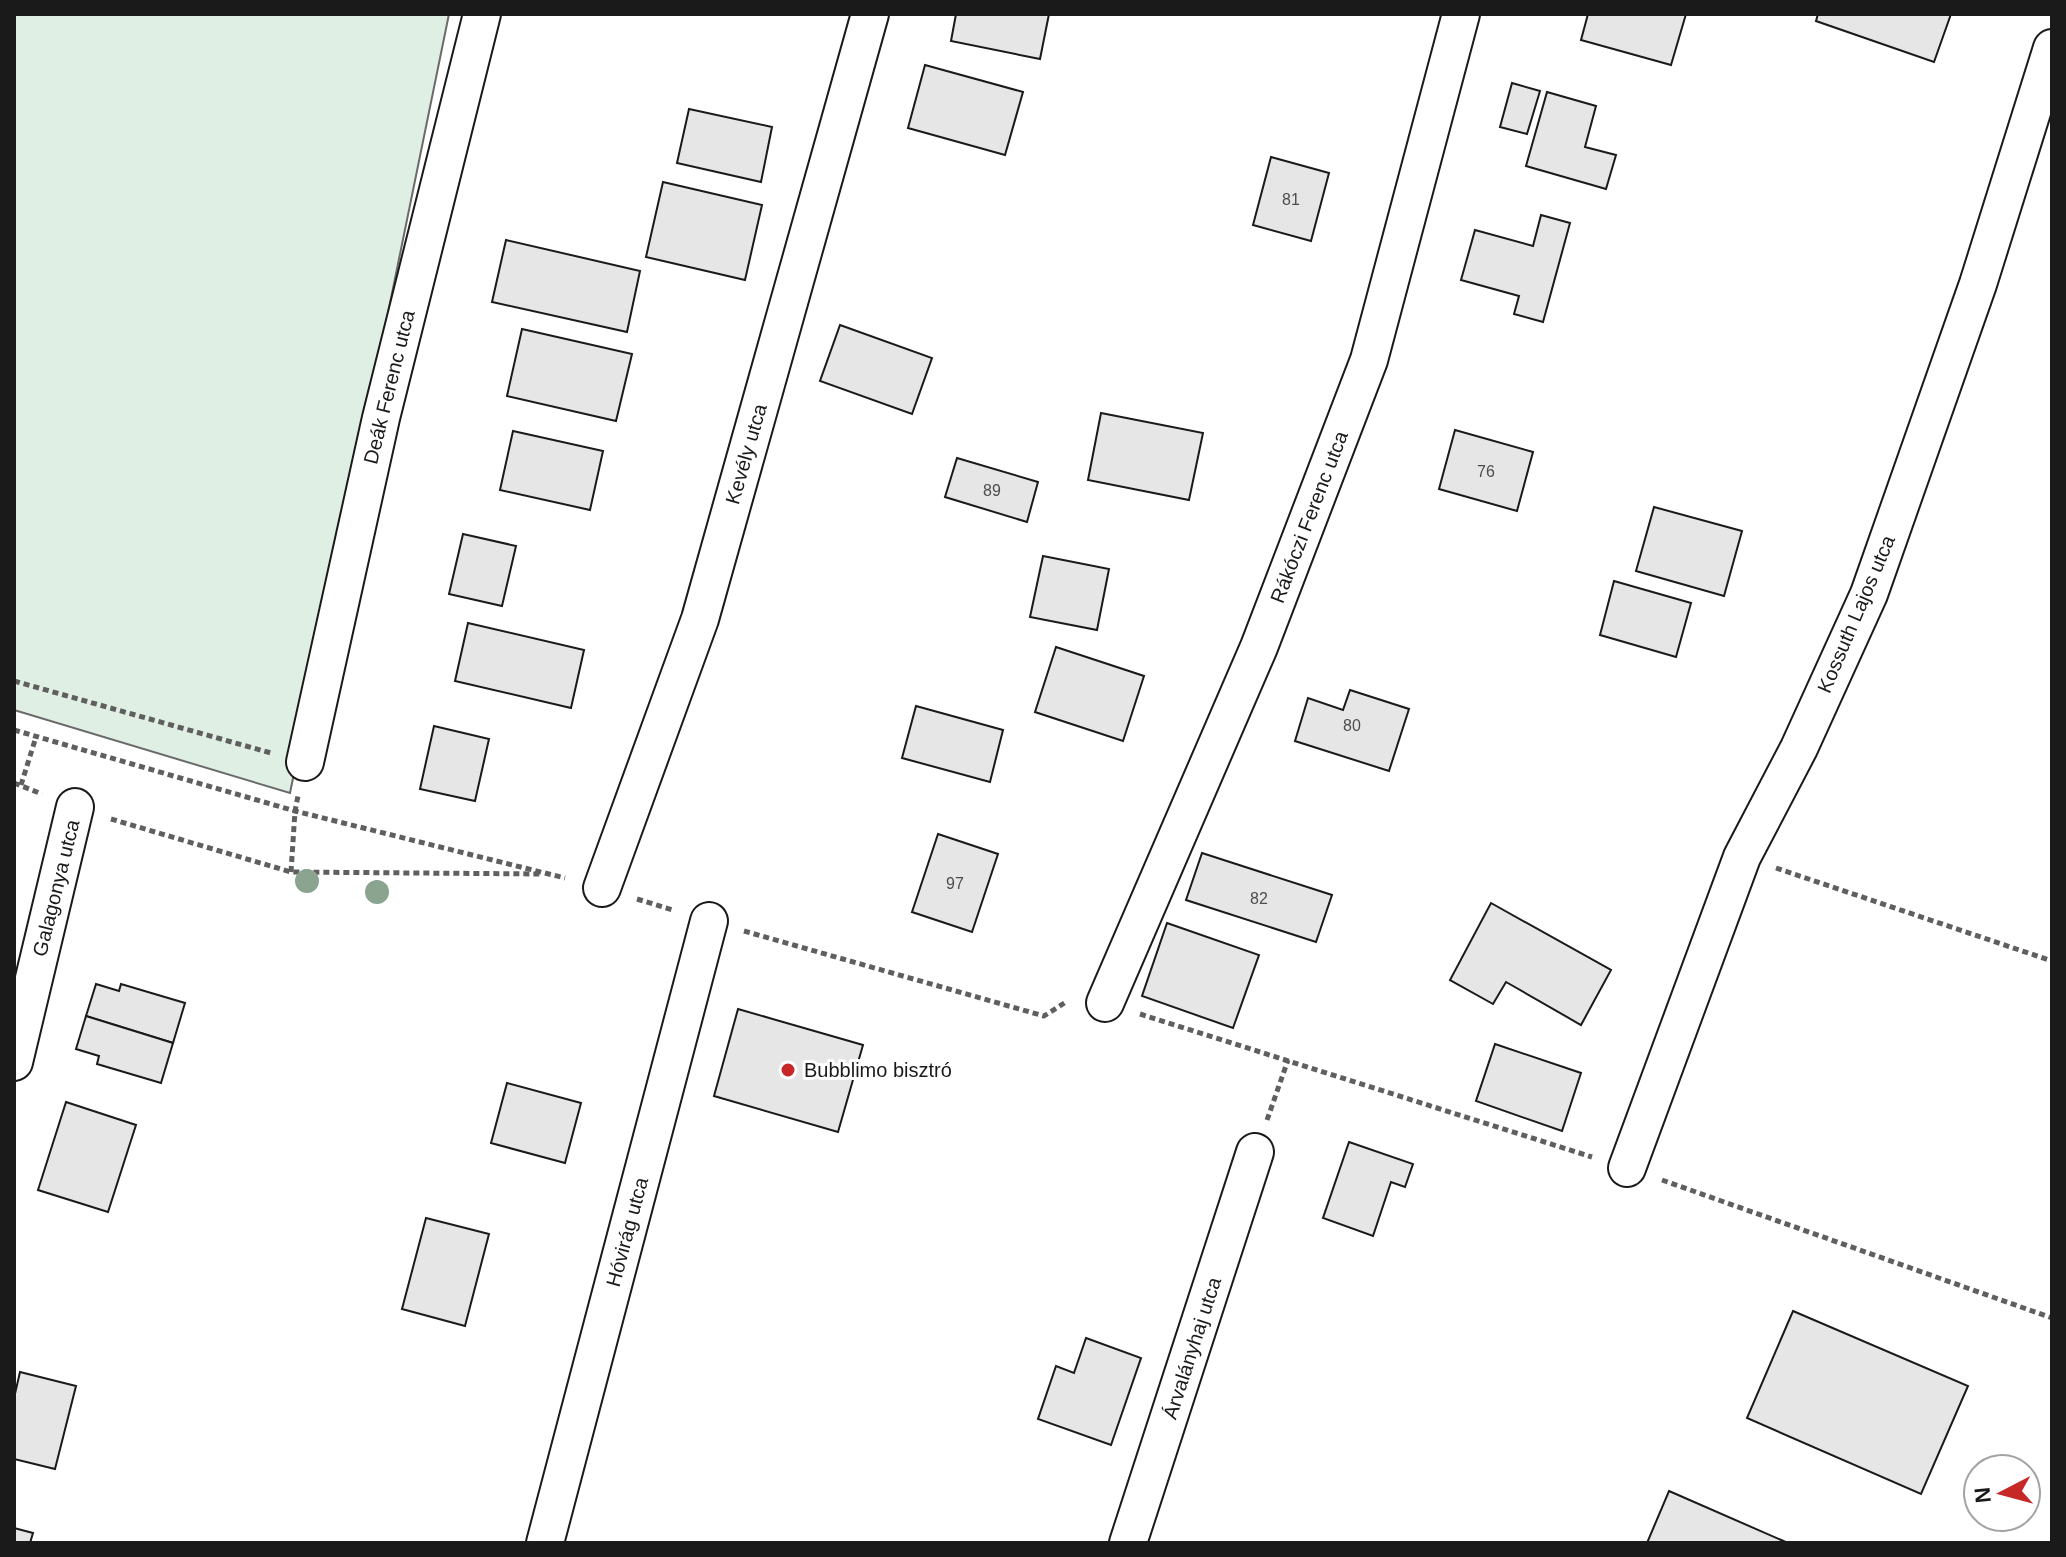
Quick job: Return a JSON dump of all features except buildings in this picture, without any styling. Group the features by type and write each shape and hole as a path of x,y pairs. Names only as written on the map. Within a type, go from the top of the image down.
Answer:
{"street":[{"name":"Deák Ferenc utca","path":"305,762 381,418 482,14"},
{"name":"Kevély utca","path":"602,888 700,619 870,14"},
{"name":"Rákóczi Ferenc utca","path":"1105,1003 1259,647 1369,360 1461,14"},
{"name":"Kossuth Lajos utca","path":"1627,1168 1742,857 1799,748 1869,594 1978,284 2052,48"},
{"name":"Galagonya utca","path":"14,1062 75,807"},
{"name":"Hóvirág utca","path":"545,1543 709,921"},
{"name":"Árvalányhaj utca","path":"1128,1543 1255,1152"}],"path":[{"path":"14,681 305,762"},
{"path":"14,730 295,811 551,874 291,872 75,807"},
{"path":"21,785 36,737"},
{"path":"291,872 295,811"},
{"path":"1742,857 2052,961"},
{"path":"709,921 1044,1016 1076,996 1105,1003 1627,1168 2052,1318"},
{"path":"1255,1152 1288,1060"}],"green space":[{"path":"14,14 449,14 290,793 14,710"}],"place":[{"name":"Bubblimo bisztró","path":"788,1070"}]}
